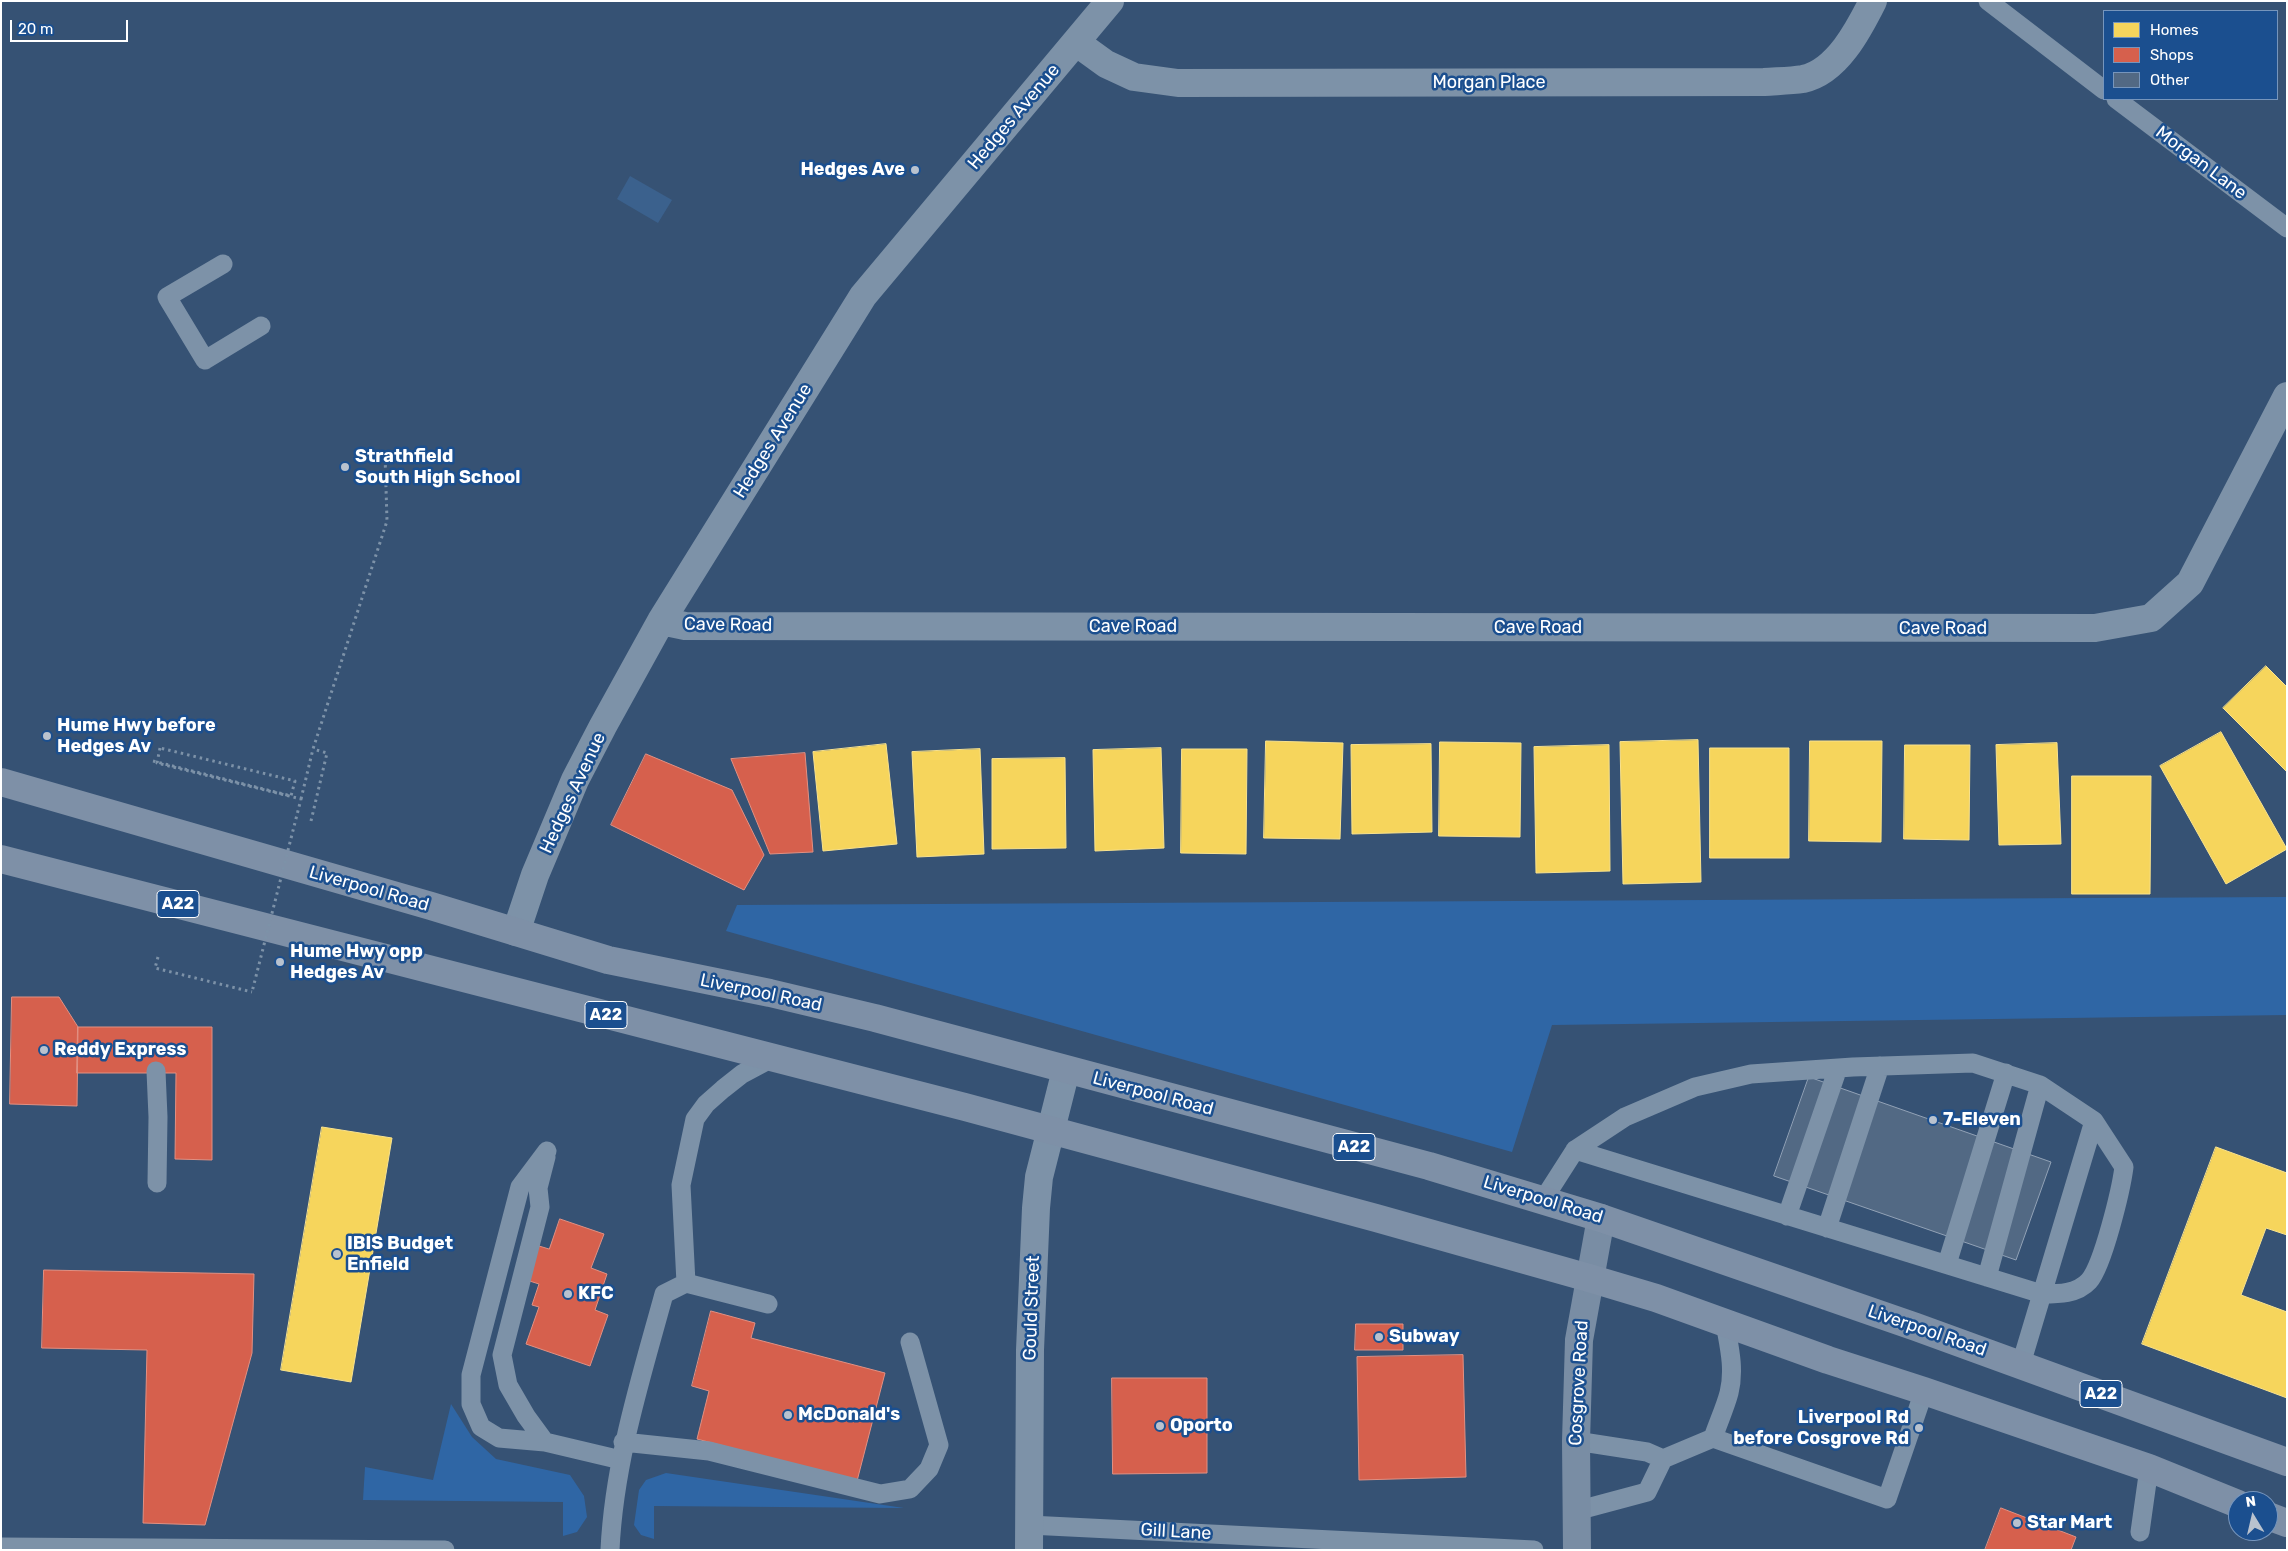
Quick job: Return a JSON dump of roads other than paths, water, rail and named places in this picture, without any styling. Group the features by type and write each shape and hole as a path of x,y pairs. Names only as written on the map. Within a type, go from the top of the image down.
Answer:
{"highway":[{"name":"Liverpool Road","path":"1,782 608,960 779,995 875,1018 1429,1166 1601,1218 2021,1364 2287,1462"},
{"name":"A22","path":"1,859 1050,1131 1376,1218 1589,1278 1656,1298 1828,1360 2149,1468 2228,1500"}],"main road":[{"name":"Cosgrove Road","path":"1577,1550 1576,1441 1579,1340 1601,1218"}],"street":[{"name":"Hedges Avenue","path":"516,932 532,883 575,780 661,621 863,296 1077,43 1110,1"},
{"name":"Morgan Place","path":"1077,43 1106,64 1134,77 1178,83 1764,82 1804,78 1833,63 1859,28 1874,1"},
{"name":"Cave Road","path":"661,621 695,626 2095,628 2151,618 2190,583 2287,396"},
{"name":"Gould Street","path":"1029,1537 1030,1350 1036,1208 1039,1177 1066,1070"}],"lane":[{"path":"1988,1 2103,89"},
{"name":"Morgan Lane","path":"2117,100 2287,228"},
{"path":"223,264 167,298 205,360 261,326"},
{"path":"686,1283 681,1185 695,1119 706,1104 723,1089 742,1074 772,1058"},
{"path":"1543,1200 1575,1150 1625,1117 1694,1086 1751,1074 1838,1068 1973,1063 2040,1085 2094,1121 2124,1167 2121,1191 2098,1267 2088,1282 2074,1291 2062,1294 2042,1294 1575,1150"},
{"path":"1827,1228 1880,1066"},
{"path":"1787,1216 1838,1068"},
{"path":"156,1071 158,1116 157,1184"},
{"path":"1947,1264 2006,1074"},
{"path":"1987,1277 2040,1085"},
{"path":"2021,1364 2094,1121"},
{"path":"545,1442 526,1416 508,1386 502,1355 540,1207 538,1188 547,1151 520,1187 471,1375 471,1404 481,1427 499,1438 622,1451 708,1451 880,1494 910,1489 930,1469 939,1444 910,1342"},
{"path":"610,1550 611,1524 622,1451 664,1294 686,1283 768,1304"},
{"path":"1713,1438 1729,1393 1731,1374 1731,1357 1725,1323"},
{"path":"1576,1511 1647,1492 1663,1459 1713,1438 1887,1499 1924,1391"},
{"path":"1576,1441 1647,1452 1663,1459"},
{"path":"2140,1532 2149,1468"},
{"name":"Gill Lane","path":"1029,1537 1534,1550"},
{"path":"1,1547 445,1550"}],"place":[{"name":"Hedges Ave","path":"915,170"},
{"name":"Strathfield South High School","path":"345,467"},
{"name":"Hume Hwy before Hedges Av","path":"47,736"},
{"name":"Hume Hwy opp Hedges Av","path":"280,962"},
{"name":"Reddy Express","path":"44,1050"},
{"name":"7-Eleven","path":"1933,1120"},
{"name":"IBIS Budget Enfield","path":"337,1254"},
{"name":"KFC","path":"568,1294"},
{"name":"Subway","path":"1379,1337"},
{"name":"McDonald's","path":"788,1415"},
{"name":"Oporto","path":"1160,1426"},
{"name":"Liverpool Rd before Cosgrove Rd","path":"1919,1428"},
{"name":"Star Mart","path":"2017,1523"}]}
